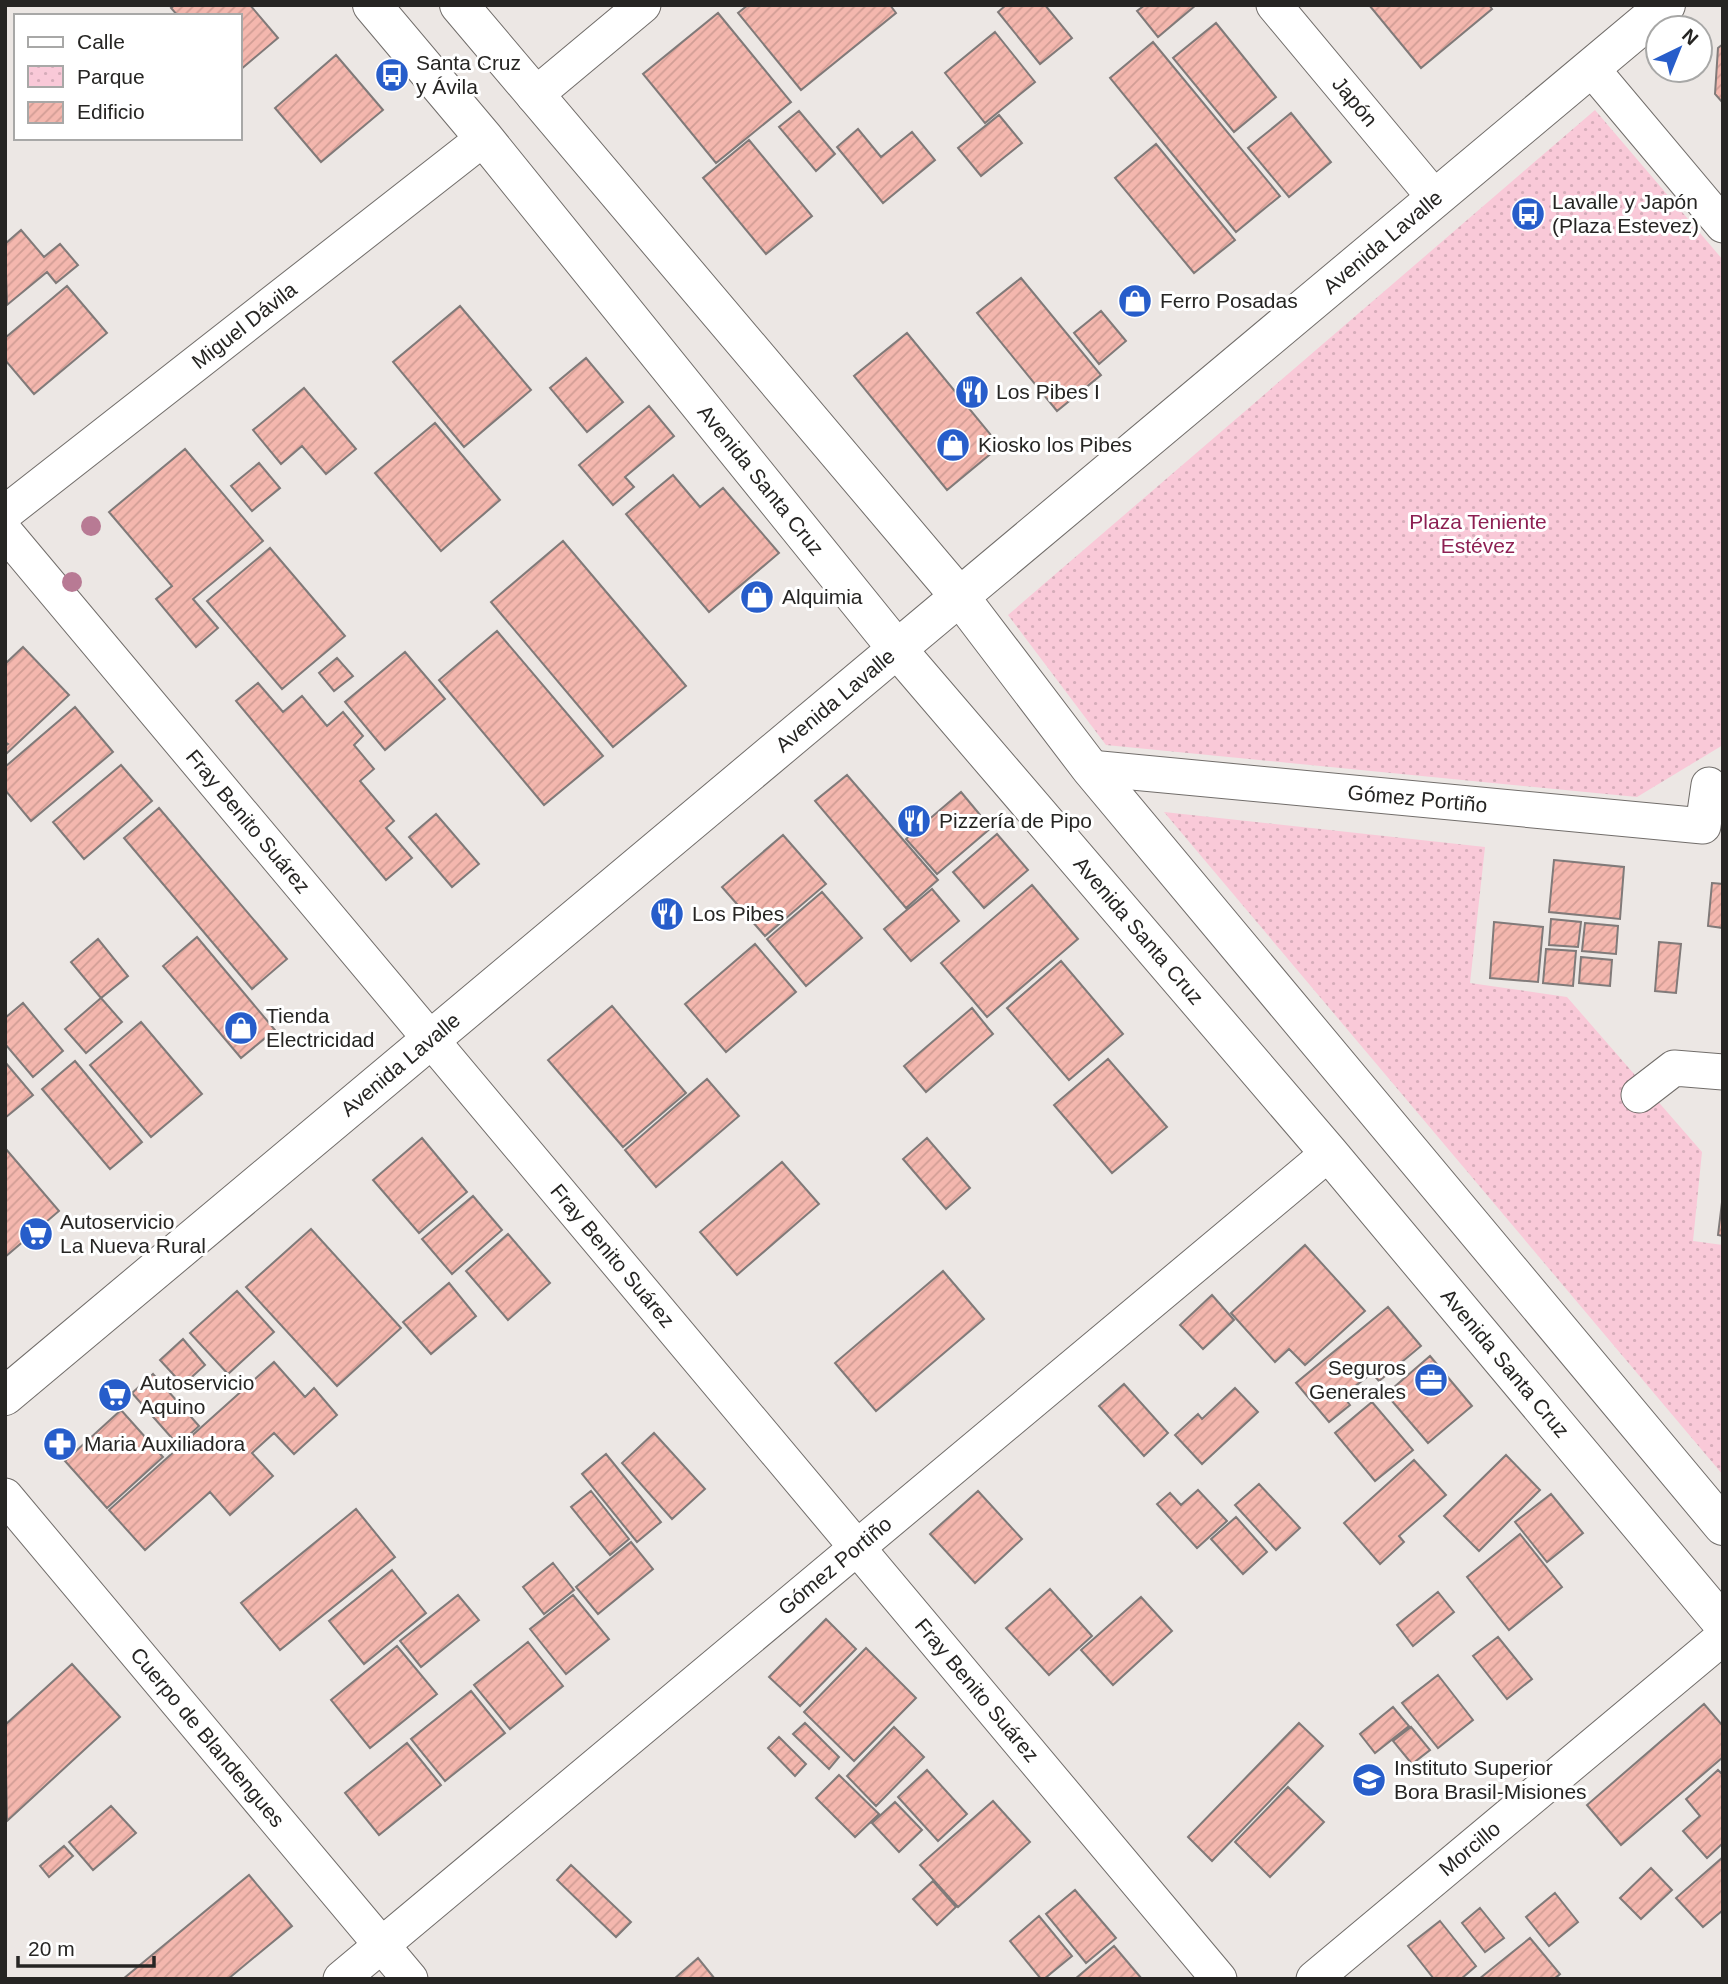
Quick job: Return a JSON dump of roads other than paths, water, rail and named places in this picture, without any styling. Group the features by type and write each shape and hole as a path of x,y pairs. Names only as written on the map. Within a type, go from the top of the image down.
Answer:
{"main road":[{"name":"Avenida Santa Cruz","path":"372,5 484,138 897,649 1329,1153 1723,1624"},
{"path":"459,5 960,597 1090,768 1723,1526"},
{"name":"Avenida Lavalle","path":"5,1396 1666,5"}],"street":[{"path":"534,96 643,5"},
{"name":"Japón","path":"1274,5 1436,198"},
{"path":"1591,68 1723,225"},
{"name":"Miguel Dávila","path":"5,513 484,138"},
{"name":"Fray Benito Suárez","path":"5,532 1219,1979"},
{"name":"Gómez Portiño","path":"1090,768 1703,826 1709,785"},
{"path":"1639,1096 1674,1068 1723,1072"},
{"name":"Gómez Portiño","path":"341,1979 1329,1153"},
{"name":"Cuerpo de Blandengues","path":"5,1496 410,1979"},
{"name":"Morcillo","path":"1314,1979 1723,1637"}],"place":[{"name":"Santa Cruz y Ávila","path":"392,75"},
{"name":"Lavalle y Japón (Plaza Estevez)","path":"1528,214"},
{"name":"Ferro Posadas","path":"1135,301"},
{"name":"Los Pibes I","path":"972,392"},
{"name":"Kiosko los Pibes","path":"953,445"},
{"name":"Alquimia","path":"757,597"},
{"name":"Pizzería de Pipo","path":"914,821"},
{"name":"Los Pibes","path":"667,914"},
{"name":"Tienda Electricidad","path":"241,1028"},
{"name":"Autoservicio La Nueva Rural","path":"36,1234"},
{"name":"Seguros Generales","path":"1431,1380"},
{"name":"Autoservicio Aquino","path":"115,1395"},
{"name":"Maria Auxiliadora","path":"60,1444"},
{"name":"Instituto Superior Bora Brasil-Misiones","path":"1369,1780"}],"park label":[{"name":"Plaza Teniente Estévez","path":"1478,534"}]}
